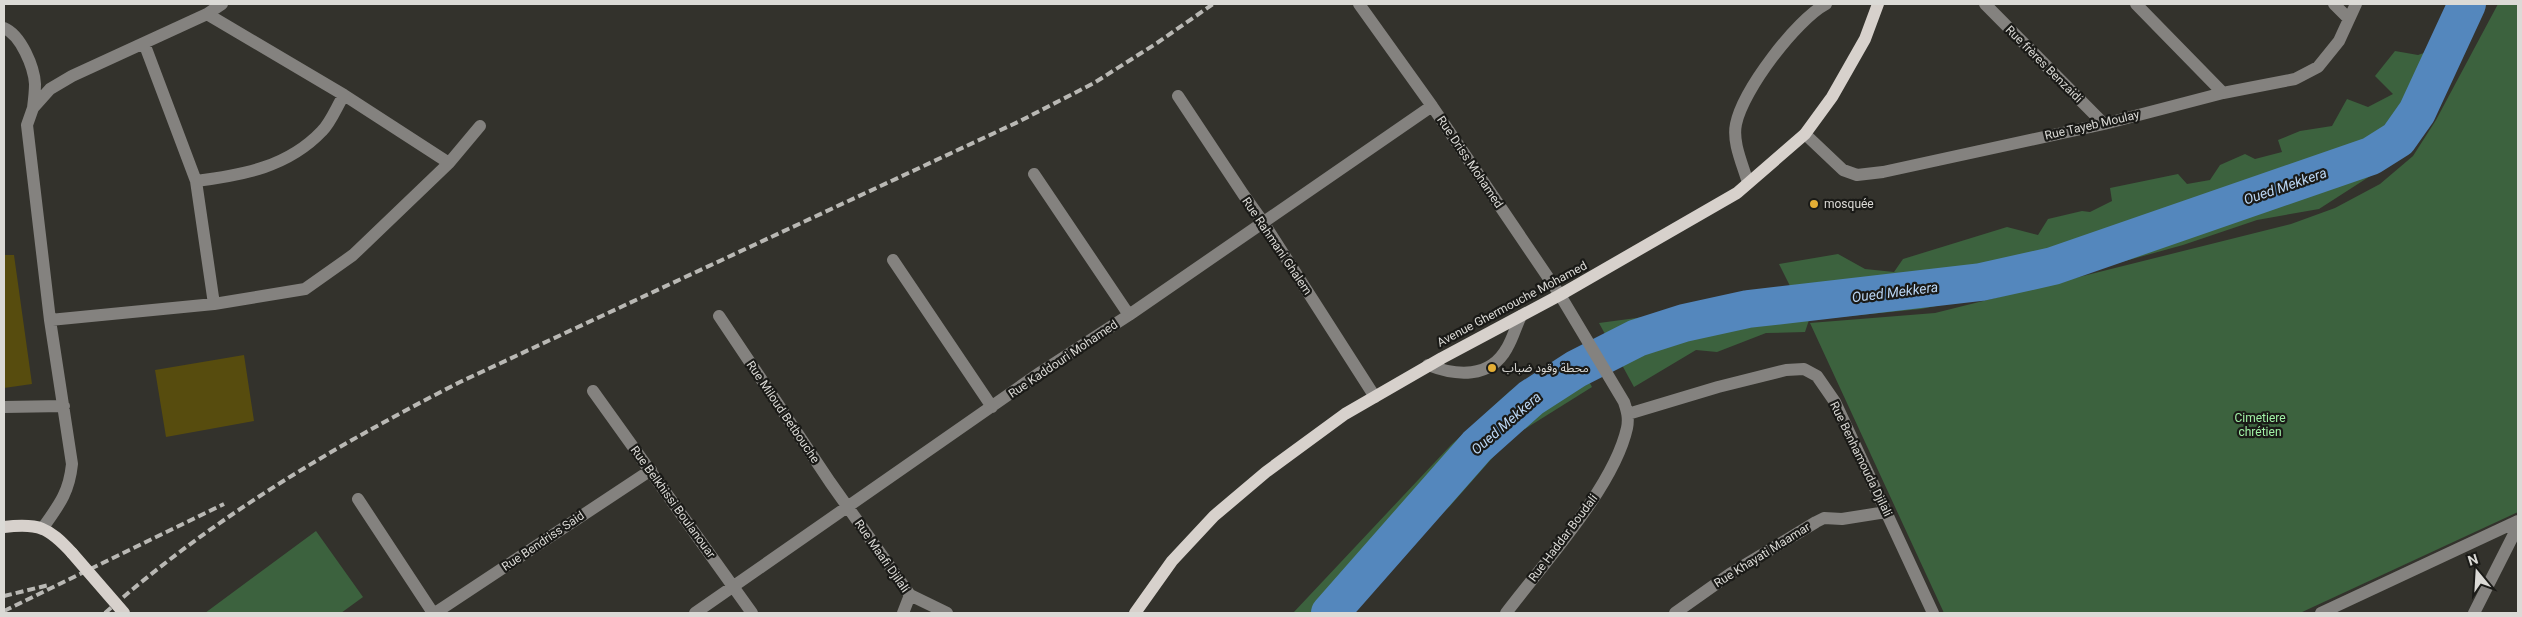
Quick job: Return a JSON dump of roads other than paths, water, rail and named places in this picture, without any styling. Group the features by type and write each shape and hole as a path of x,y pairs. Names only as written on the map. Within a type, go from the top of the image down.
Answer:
{"main road":[{"name":"Avenue Ghermouche Mohamed","path":"1135,613 1172,561 1214,516 1266,472 1345,414 1428,365 1560,295 1737,193 1805,134 1832,97 1865,39 1878,4"},
{"path":"4,527 30,524 42,528 72,553 124,613"}],"street":[{"path":"33,108 50,89 72,76 207,14 222,4"},
{"name":"Rue Driss Mohamed","path":"1360,4 1432,106 1560,295 1626,408"},
{"path":"1748,183 1735,140 1736,124 1742,105 1797,25 1826,4"},
{"name":"Rue frères Benzaidi","path":"1985,4 2104,124"},
{"path":"2136,4 2223,92"},
{"path":"2334,4 2349,19"},
{"name":"Rue Tayeb Moulay","path":"1805,134 1843,170 1857,175 1883,172 2104,124 2223,92 2295,79 2318,67 2339,41 2356,4"},
{"path":"207,14 344,95 449,163"},
{"path":"4,28 18,39 35,83 33,108 27,125 30,165 50,320 72,464 70,481 65,497 42,528"},
{"path":"144,43 196,180 214,304"},
{"path":"196,180 238,175 274,165 297,152 323,130 344,95"},
{"name":"Rue Rahmani Ghalem","path":"1178,96 1263,222 1375,397"},
{"name":"Rue Kaddouri Mohamed","path":"695,613 1432,106"},
{"path":"50,320 214,304 305,289 352,255 449,163 480,126"},
{"path":"1034,174 1129,315"},
{"path":"894,260 992,407"},
{"name":"Rue Miloud Betbouche","path":"719,316 848,508"},
{"path":"1428,365 1448,373 1466,374 1499,360 1508,348 1521,316"},
{"name":"Rue Benhamouda Djilali","path":"1626,408 1786,370 1804,369 1817,376 1835,402 1933,613"},
{"name":"Rue Belkhissi Boulanouar","path":"593,391 752,613"},
{"path":"4,407 64,406"},
{"name":"Rue Haddar Boudali","path":"1506,613 1594,499 1620,452 1627,427 1626,408"},
{"name":"Rue Bendriss Said","path":"434,613 650,470"},
{"path":"358,499 434,613"},
{"name":"Rue Maafi Djilali","path":"848,508 910,595 946,613"},
{"name":"Rue Khayati Maamar","path":"1675,613 1730,574 1824,518 1842,519 1886,512"},
{"path":"2321,613 2518,521"},
{"path":"2474,613 2518,526"},
{"path":"903,613 910,595"}],"waterway":[{"name":"Oued Mekkera","path":"1330,613 1477,446 1531,398 1576,369 1637,338 1684,323 1748,309 1981,282 2053,266 2371,156 2398,139 2417,112 2467,4"}],"railway":[{"path":"105,613 146,578 231,515 275,486 366,432 460,382 1020,121 1094,83 1157,43 1213,4"},
{"path":"4,611 224,504"},
{"path":"4,596 49,585"}],"place":[{"name":"mosquée","path":"1814,204"},
{"name":"محطة وقود ضباب","path":"1492,368"}],"park label":[{"name":"Cimetiere chrétien","path":"2260,425"}]}
